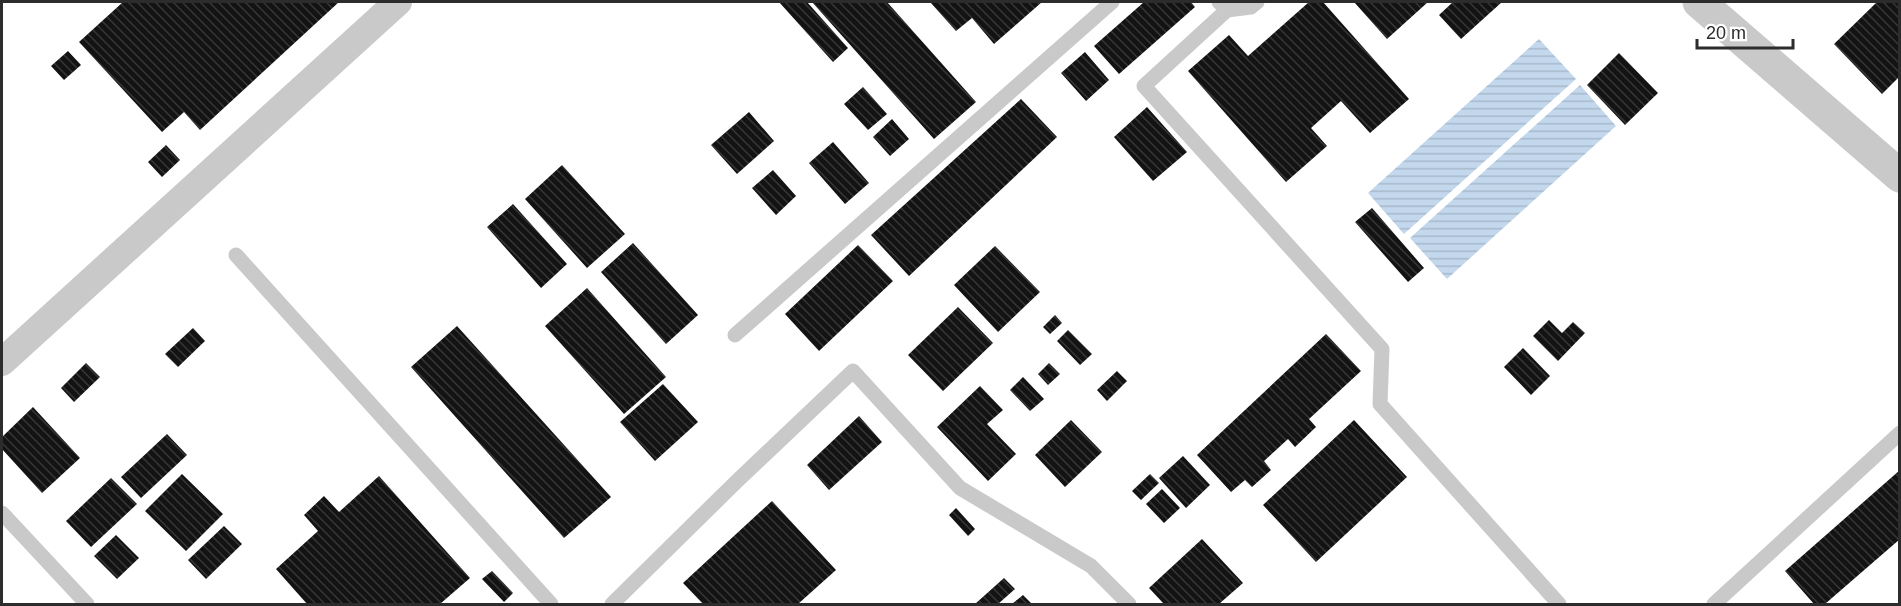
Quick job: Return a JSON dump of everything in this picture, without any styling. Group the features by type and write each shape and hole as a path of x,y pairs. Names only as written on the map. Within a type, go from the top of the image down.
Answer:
{"street":[{"path":"2,362 398,2"},
{"path":"1699,2 1899,176"}],"lane":[{"path":"735,334 1112,2"},
{"path":"1257,2 1251,7 1223,6 1144,86 1382,349 1380,404 1559,604"},
{"path":"236,255 551,604"},
{"path":"612,604 853,371 960,488 1091,566 1129,604"},
{"path":"1714,604 1899,433"},
{"path":"2,513 87,604"}],"water":[{"path":"1539,39 1576,79 1404,234 1368,193"},
{"path":"1580,85 1616,126 1447,279 1410,238"}],"building":[{"path":"123,2 339,2 200,130 184,112 162,132 79,42"},
{"path":"779,2 807,2 848,48 833,62"},
{"path":"812,2 887,2 976,102 934,139"},
{"path":"930,2 1042,2 994,44 972,18 956,31"},
{"path":"1144,2 1191,2 1195,7 1119,74 1094,46"},
{"path":"1309,2 1323,2 1409,99 1370,133 1341,101 1311,128 1327,146 1286,182 1188,71 1229,35 1248,56"},
{"path":"1354,2 1428,2 1387,39"},
{"path":"1453,2 1502,2 1461,39 1439,15"},
{"path":"1877,2 1900,2 1900,76 1882,94 1834,44"},
{"path":"68,51 81,65 64,80 51,66"},
{"path":"1085,52 1109,80 1086,101 1061,73"},
{"path":"1619,53 1658,93 1625,125 1587,85"},
{"path":"863,87 887,114 868,130 844,104"},
{"path":"1021,99 1057,137 909,276 871,235"},
{"path":"1147,107 1187,152 1153,181 1114,137"},
{"path":"749,112 774,141 737,174 711,145"},
{"path":"892,119 909,139 890,156 873,137"},
{"path":"833,142 869,183 845,204 809,163"},
{"path":"166,145 180,160 162,177 148,162"},
{"path":"562,165 625,234 587,268 525,199"},
{"path":"773,170 796,196 776,215 752,188"},
{"path":"513,204 567,264 541,288 487,227"},
{"path":"1372,208 1424,268 1408,282 1355,222"},
{"path":"633,243 698,315 666,344 601,272"},
{"path":"858,245 893,281 819,351 785,314"},
{"path":"995,246 1040,292 998,332 954,285"},
{"path":"587,288 666,377 624,414 545,326"},
{"path":"958,307 993,343 943,391 908,355"},
{"path":"1055,315 1062,323 1050,334 1043,327"},
{"path":"1549,320 1562,333 1573,322 1585,333 1558,361 1533,336"},
{"path":"457,326 611,497 564,538 411,367"},
{"path":"193,328 205,341 178,367 165,354"},
{"path":"1068,330 1092,354 1080,365 1057,341"},
{"path":"1326,334 1361,371 1309,419 1316,427 1295,447 1288,439 1264,461 1271,470 1252,487 1245,480 1231,492 1197,455"},
{"path":"1523,348 1550,376 1531,395 1504,367"},
{"path":"86,363 100,377 74,402 61,388"},
{"path":"1049,363 1060,374 1048,385 1038,374"},
{"path":"1117,371 1127,381 1107,401 1097,390"},
{"path":"1023,377 1044,399 1030,411 1010,390"},
{"path":"663,384 698,422 655,461 620,422"},
{"path":"980,386 1003,410 987,424 1016,454 988,481 937,427"},
{"path":"33,407 80,458 42,493 2,449 2,437"},
{"path":"859,416 882,442 829,490 807,465"},
{"path":"1071,420 1102,452 1065,487 1035,455"},
{"path":"1354,420 1407,477 1316,562 1263,505"},
{"path":"167,434 187,455 141,498 121,477"},
{"path":"1183,456 1210,485 1186,508 1159,478"},
{"path":"1900,470 1900,539 1825,604 1814,604 1785,571"},
{"path":"182,474 223,514 186,551 145,511"},
{"path":"1150,474 1159,483 1141,500 1132,491"},
{"path":"379,476 470,578 440,604 307,604 276,569 318,531 304,515 324,496 339,512"},
{"path":"111,478 137,504 91,547 66,521"},
{"path":"1162,489 1180,508 1164,523 1146,504"},
{"path":"772,501 836,570 798,604 703,604 683,583"},
{"path":"956,508 975,529 968,536 949,515"},
{"path":"224,526 242,544 206,579 188,560"},
{"path":"116,535 139,558 117,579 94,556"},
{"path":"1202,539 1243,583 1219,604 1164,604 1149,588"},
{"path":"492,571 513,593 504,602 482,579"},
{"path":"1004,578 1015,589 998,604 975,604"},
{"path":"1023,595 1032,604 1012,604"}]}
